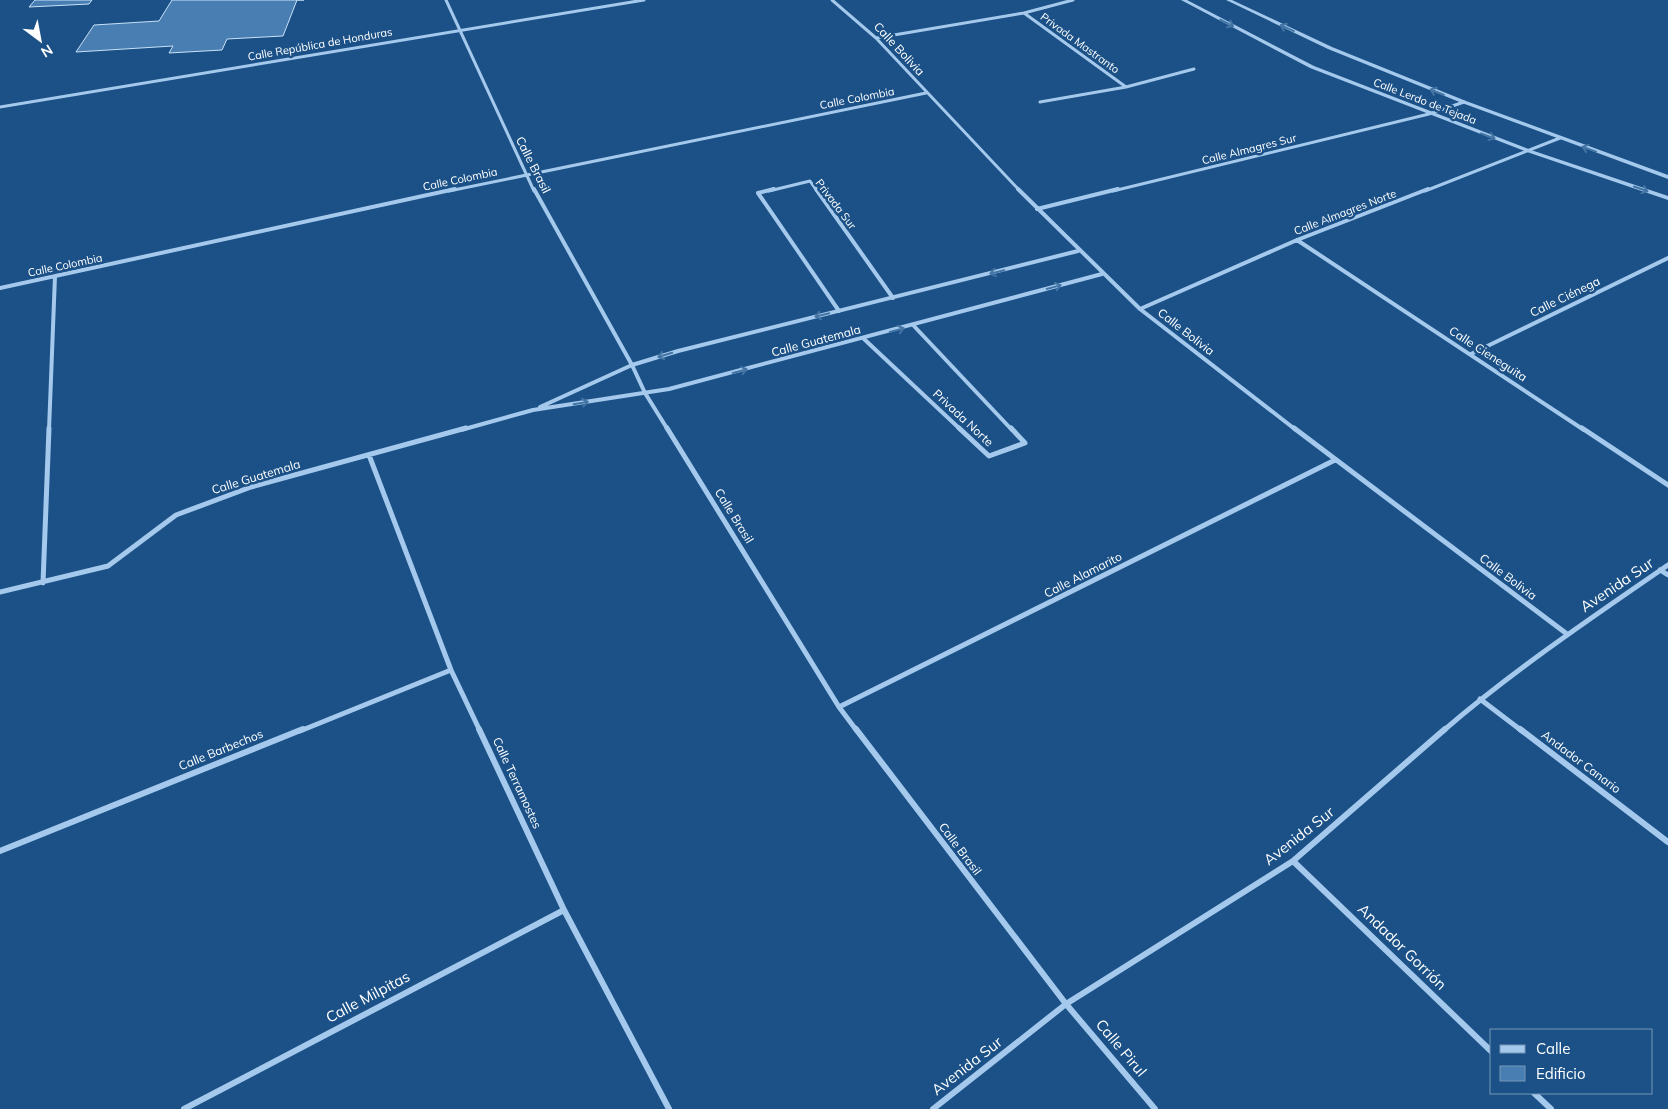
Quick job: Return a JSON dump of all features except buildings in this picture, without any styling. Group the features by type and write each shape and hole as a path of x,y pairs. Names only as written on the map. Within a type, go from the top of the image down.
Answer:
{"street":[{"name":"Calle Brasil","path":"446,0 525,174 632,365 645,393 840,707 1066,1004"},
{"name":"Calle República de Honduras","path":"0,107 458,29 644,0"},
{"name":"Calle Bolivia","path":"832,0 876,38 1037,209 1078,251 1140,309 1335,460 1567,634"},
{"path":"876,38 1024,13 1073,0"},
{"name":"Calle Lerdo de Tejada","path":"1184,0 1312,67 1429,114 1529,151 1668,198"},
{"name":"Calle Lerdo de Tejada","path":"1228,0 1330,48 1464,102 1668,177"},
{"name":"Privada Mastranto","path":"1024,13 1126,87"},
{"name":"Privada Mastranto","path":"1040,102 1126,87 1194,69"},
{"name":"Calle Colombia","path":"0,288 525,174 926,93"},
{"name":"Calle Almagres Sur","path":"1037,209 1429,114 1464,102"},
{"name":"Calle Almagres Norte","path":"1140,309 1297,240 1560,138"},
{"name":"Privada Sur","path":"839,311 758,193 810,181 893,298"},
{"name":"Calle Cieneguita","path":"1297,240 1668,486"},
{"name":"Calle Guatemala","path":"533,410 632,365 1078,251"},
{"name":"Calle Ciénega","path":"1470,354 1668,258"},
{"name":"Calle Guatemala","path":"0,592 108,566 176,515 251,487 533,410 669,389 864,339 1102,274"},
{"path":"43,583 56,276"},
{"name":"Privada Norte","path":"864,339 989,456 1025,443 913,325"},
{"name":"Calle Terramostes","path":"369,455 451,670 564,910 669,1109"},
{"name":"Calle Alamarito","path":"840,707 1335,460"},
{"name":"Avenida Sur","path":"933,1109 1066,1004 1293,861 1480,699 1567,634 1668,565"},
{"path":"1660,570 1668,575"},
{"name":"Calle Barbechos","path":"0,851 451,670"},
{"name":"Andador Canario","path":"1480,699 1668,842"},
{"name":"Andador Gorrión","path":"1293,861 1490,1050"},
{"name":"Calle Milpitas","path":"184,1109 564,910"},
{"name":"Calle Pirul","path":"1066,1004 1155,1109"},
{"path":"1535,1094 1551,1109"}]}
